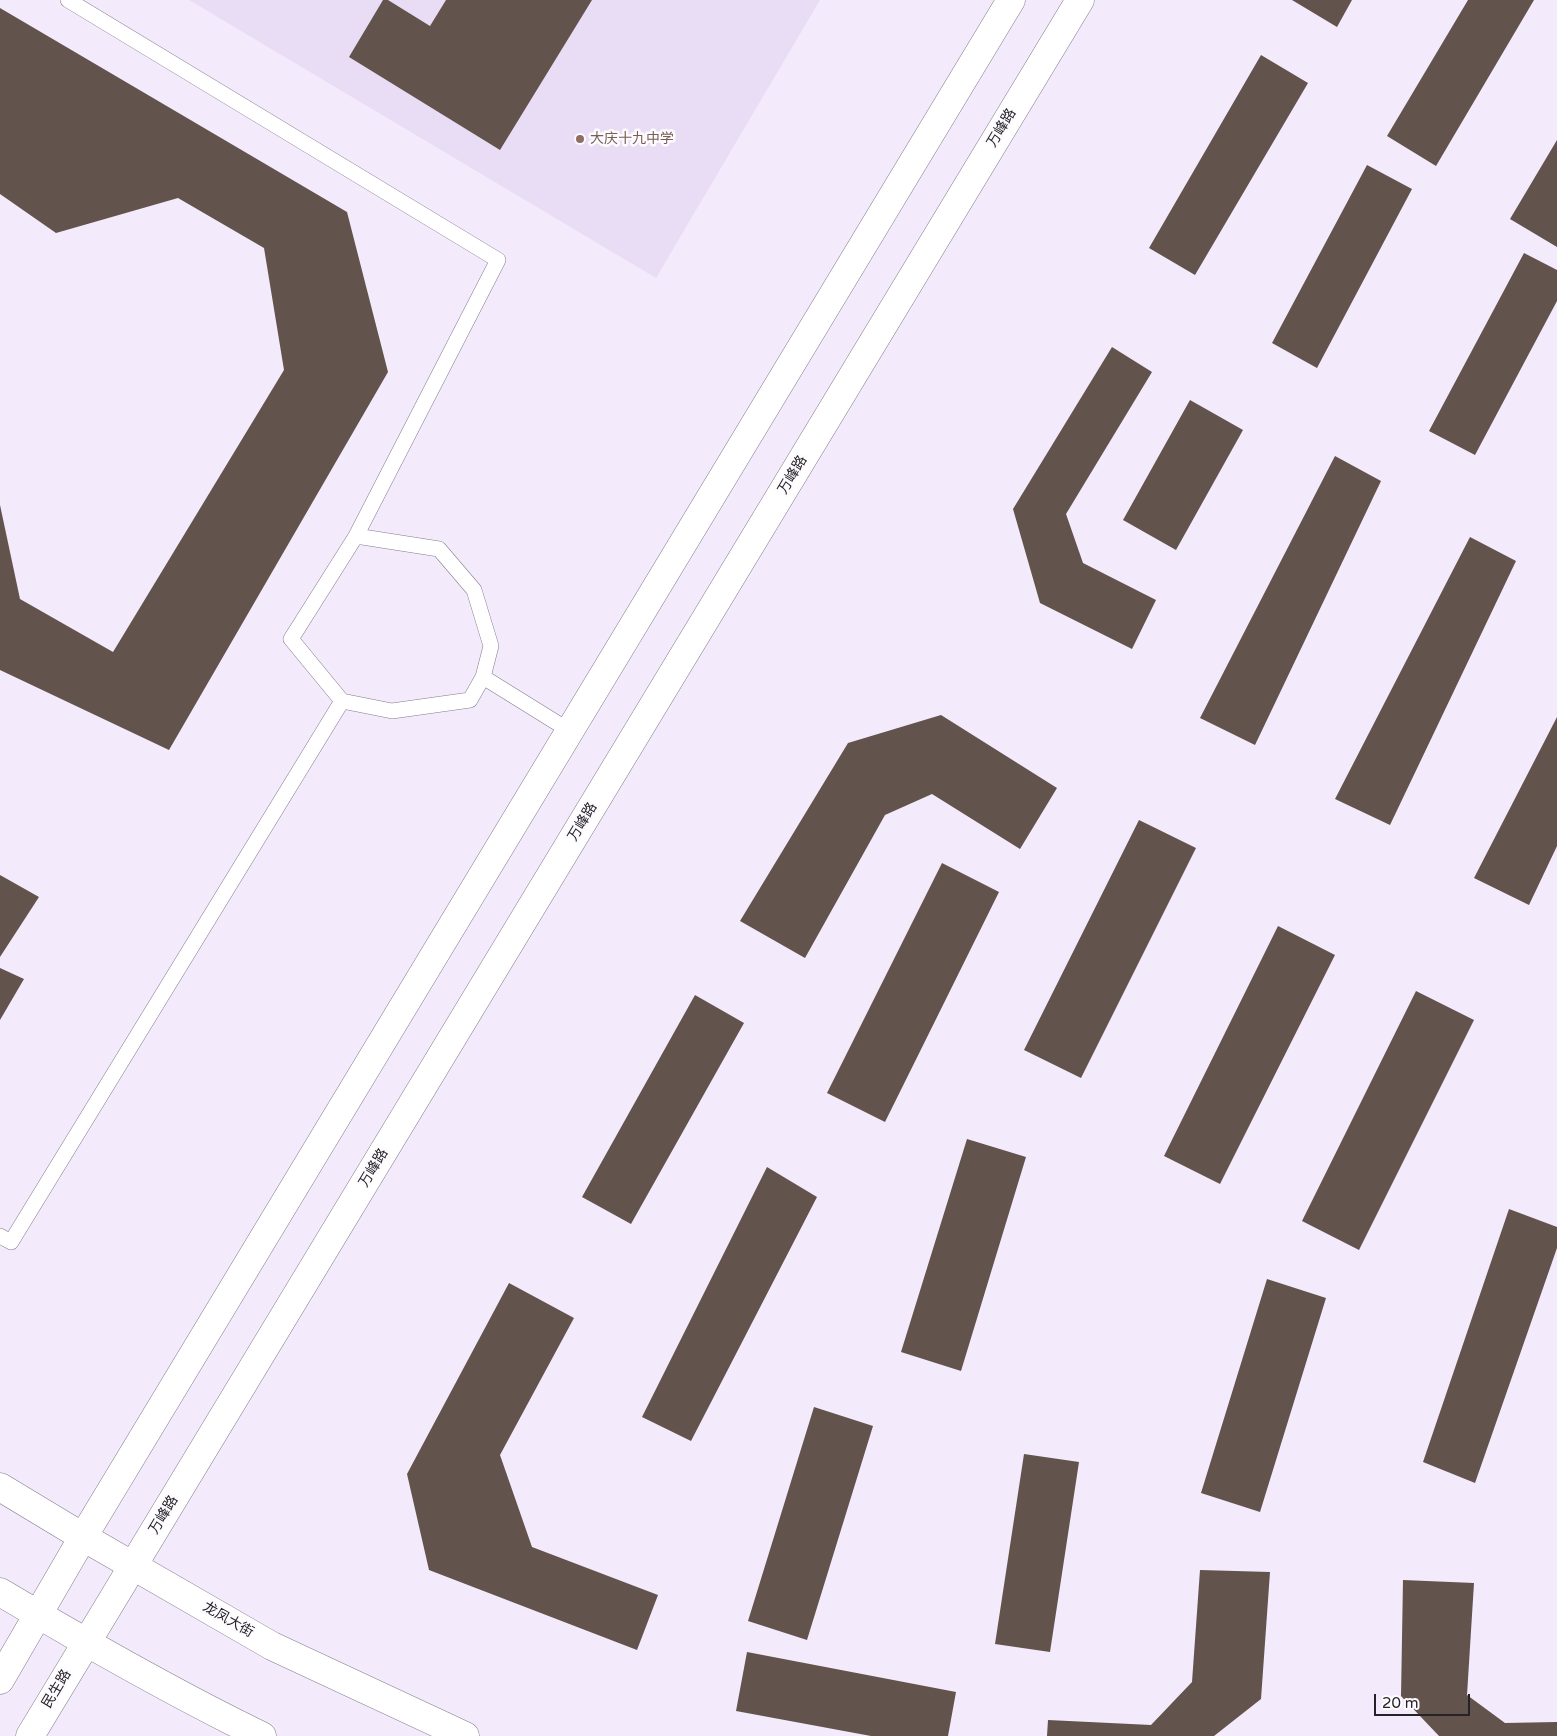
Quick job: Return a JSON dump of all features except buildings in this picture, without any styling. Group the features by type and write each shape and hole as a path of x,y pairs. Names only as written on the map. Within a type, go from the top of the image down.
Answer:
{"main road":[{"path":"0,1680 83,1537 1012,0"},
{"name":"万峰路","path":"85,1642 134,1566 1080,0"},
{"name":"龙凤大街","path":"0,1487 272,1646 465,1736"},
{"path":"0,1592 85,1642 262,1736"},
{"name":"民生路","path":"30,1736 85,1642"}],"lane":[{"path":"68,0 498,260 356,536 291,639 342,701 392,711 470,700 483,678 491,646 474,590 439,549 356,536"},
{"path":"483,678 570,731"},
{"path":"0,1236 11,1242 342,701"}],"shaded area":[{"name":"大庆十九中学","path":"189,0 820,0 656,278"}],"place":[{"name":"大庆十九中学","path":"580,139"}]}
